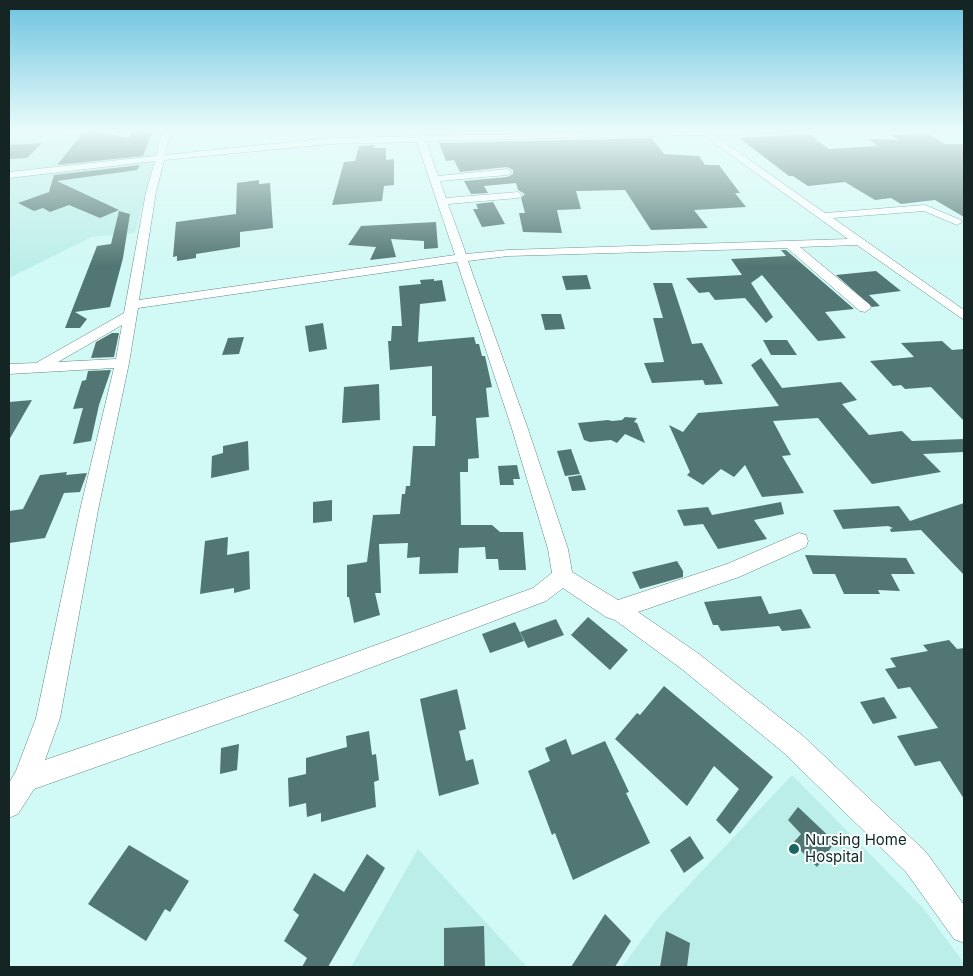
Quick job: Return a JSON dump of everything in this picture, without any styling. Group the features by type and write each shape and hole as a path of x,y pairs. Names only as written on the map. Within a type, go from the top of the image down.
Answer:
{"street":[{"path":"9,805 26,779 48,718 89,510 122,363 155,176"},
{"path":"435,176 523,438 558,549 563,577 613,610 618,610 732,572 799,541"},
{"path":"436,179 471,176"},
{"path":"767,176 964,316"},
{"path":"443,201 518,195"},
{"path":"825,216 925,208 957,222"},
{"path":"38,367 132,310 461,258 553,251 862,242"},
{"path":"791,245 865,308"},
{"path":"9,369 122,363"},
{"path":"26,779 288,688 540,595 563,577"},
{"path":"618,610 691,662 793,744 916,862 964,930"}],"shaded area":[{"path":"9,176 150,176 135,233 92,237 9,278"},
{"name":"Nursing Home Hospital","path":"792,775 923,908 964,963 964,967 622,967 658,918"},
{"path":"418,849 527,967 351,967"}],"building":[{"path":"54,176 97,176 57,181 119,210 100,218 69,205 50,212 43,208 34,211 18,203 49,192"},
{"path":"340,176 394,176 394,185 384,186 382,201 332,205"},
{"path":"727,176 740,193 735,193 746,207 694,210 708,228 651,230 625,190 576,191 581,209 557,210 562,233 523,232 519,213 525,213 521,198 525,194 518,190 516,183 484,186 488,193 471,194 464,181 507,177"},
{"path":"789,176 964,176 964,217 935,200 901,204 891,198 875,200 845,182 808,186 793,176"},
{"path":"259,180 259,184 270,183 273,228 240,232 240,247 196,254 196,258 177,261 177,256 173,257 176,222 236,214 237,183"},
{"path":"493,202 505,224 482,227 473,209 478,209 476,204"},
{"path":"119,211 130,214 123,258 110,307 75,312 87,319 80,328 65,328 97,246 111,244"},
{"path":"436,222 438,248 424,249 424,241 391,239 396,257 370,260 376,247 348,245 361,226"},
{"path":"781,250 786,250 854,309 825,312 846,338 818,341 762,275 751,283 773,317 766,323 745,298 715,300 709,292 699,293 686,278 742,275 731,259 786,256"},
{"path":"876,271 901,291 869,295 880,306 872,307 836,275"},
{"path":"587,275 591,289 566,290 562,276"},
{"path":"434,279 434,281 442,280 446,301 420,304 418,342 474,337 476,344 479,344 482,356 485,356 492,387 486,388 489,417 476,418 479,458 468,459 468,472 460,472 461,525 492,525 500,532 523,532 526,570 499,570 498,559 486,559 485,547 459,548 458,573 419,574 420,557 407,558 408,543 379,544 381,593 375,593 380,615 354,623 349,597 347,597 347,565 367,562 373,515 400,514 402,494 405,494 406,486 410,486 413,446 435,446 436,416 432,416 432,366 390,370 388,341 391,341 392,326 402,326 399,286 421,284 420,280"},
{"path":"653,283 672,283 692,344 702,343 723,384 705,385 703,380 652,383 644,363 664,362 653,318 663,318"},
{"path":"541,314 561,314 565,329 545,330"},
{"path":"323,323 327,349 309,352 305,326"},
{"path":"112,333 119,333 114,357 91,358 96,342"},
{"path":"244,337 239,354 222,355 228,338"},
{"path":"763,340 787,340 797,355 771,355"},
{"path":"942,341 952,350 964,349 964,421 931,387 905,389 901,385 893,386 870,361 914,357 901,343"},
{"path":"761,358 782,388 841,382 857,400 842,404 869,435 902,431 912,441 964,439 964,452 923,454 941,472 872,484 818,418 773,421 791,455 782,456 804,493 762,497 745,465 734,477 721,469 703,485 687,475 690,472 669,425 683,432 698,413 779,406 751,365"},
{"path":"111,370 99,405 91,441 73,444 83,408 73,409 82,381 86,380 88,371"},
{"path":"379,384 380,420 342,423 344,387"},
{"path":"32,400 9,440 9,402"},
{"path":"625,417 637,418 634,422 637,423 645,443 625,434 617,443 611,440 590,442 584,440 578,423 622,420"},
{"path":"248,441 249,470 211,478 212,456 223,453 223,446"},
{"path":"571,449 580,474 565,476 557,451"},
{"path":"517,465 520,479 513,479 514,485 500,485 498,466"},
{"path":"67,472 66,475 87,473 80,492 64,493 45,538 9,543 9,511 23,509 40,475"},
{"path":"581,475 586,490 572,491 568,477"},
{"path":"332,500 332,521 313,523 313,502"},
{"path":"781,502 784,514 754,520 767,539 718,549 703,524 684,526 677,510 708,507 712,515"},
{"path":"964,503 964,575 921,530 891,532 890,529 893,528 888,526 843,529 833,510 899,506 910,521"},
{"path":"228,537 227,555 249,551 250,589 234,593 234,588 200,594 205,541"},
{"path":"805,555 906,558 915,574 891,574 900,591 878,590 880,594 844,594 835,574 813,574"},
{"path":"677,561 683,571 683,577 640,589 632,572"},
{"path":"761,596 769,614 801,609 811,628 782,631 779,626 721,631 718,625 713,625 704,602"},
{"path":"588,617 628,650 610,670 571,635"},
{"path":"556,619 564,635 528,648 520,632"},
{"path":"515,622 524,641 490,653 482,634"},
{"path":"949,640 957,649 964,648 964,799 940,761 915,766 897,736 938,728 910,687 898,689 885,669 896,667 890,658 928,651 923,645"},
{"path":"664,686 773,777 730,834 716,820 739,789 714,766 687,806 615,739 637,713 640,715"},
{"path":"457,689 466,729 459,731 466,761 473,759 479,784 439,796 420,699"},
{"path":"884,697 897,718 873,724 860,702"},
{"path":"369,731 372,755 376,754 379,780 374,782 376,807 321,822 321,813 307,817 306,803 289,807 288,778 306,774 306,758 347,747 346,736"},
{"path":"566,739 572,755 605,741 629,792 626,793 650,843 573,880 555,833 552,835 528,771 550,761 545,748"},
{"path":"239,744 237,770 220,774 221,748"},
{"path":"798,807 835,842 817,867 793,843 801,834 788,820"},
{"path":"690,836 704,858 684,873 670,850"},
{"path":"129,845 189,881 170,912 165,909 146,941 88,904"},
{"path":"367,854 385,868 328,967 302,967 307,958 284,941 299,915 293,910 314,873 344,892"},
{"path":"605,914 631,941 615,967 571,967"},
{"path":"484,926 485,967 444,967 444,928"},
{"path":"666,931 690,943 687,967 660,967"}],"place":[{"name":"Nursing Home Hospital","path":"794,849"}]}
